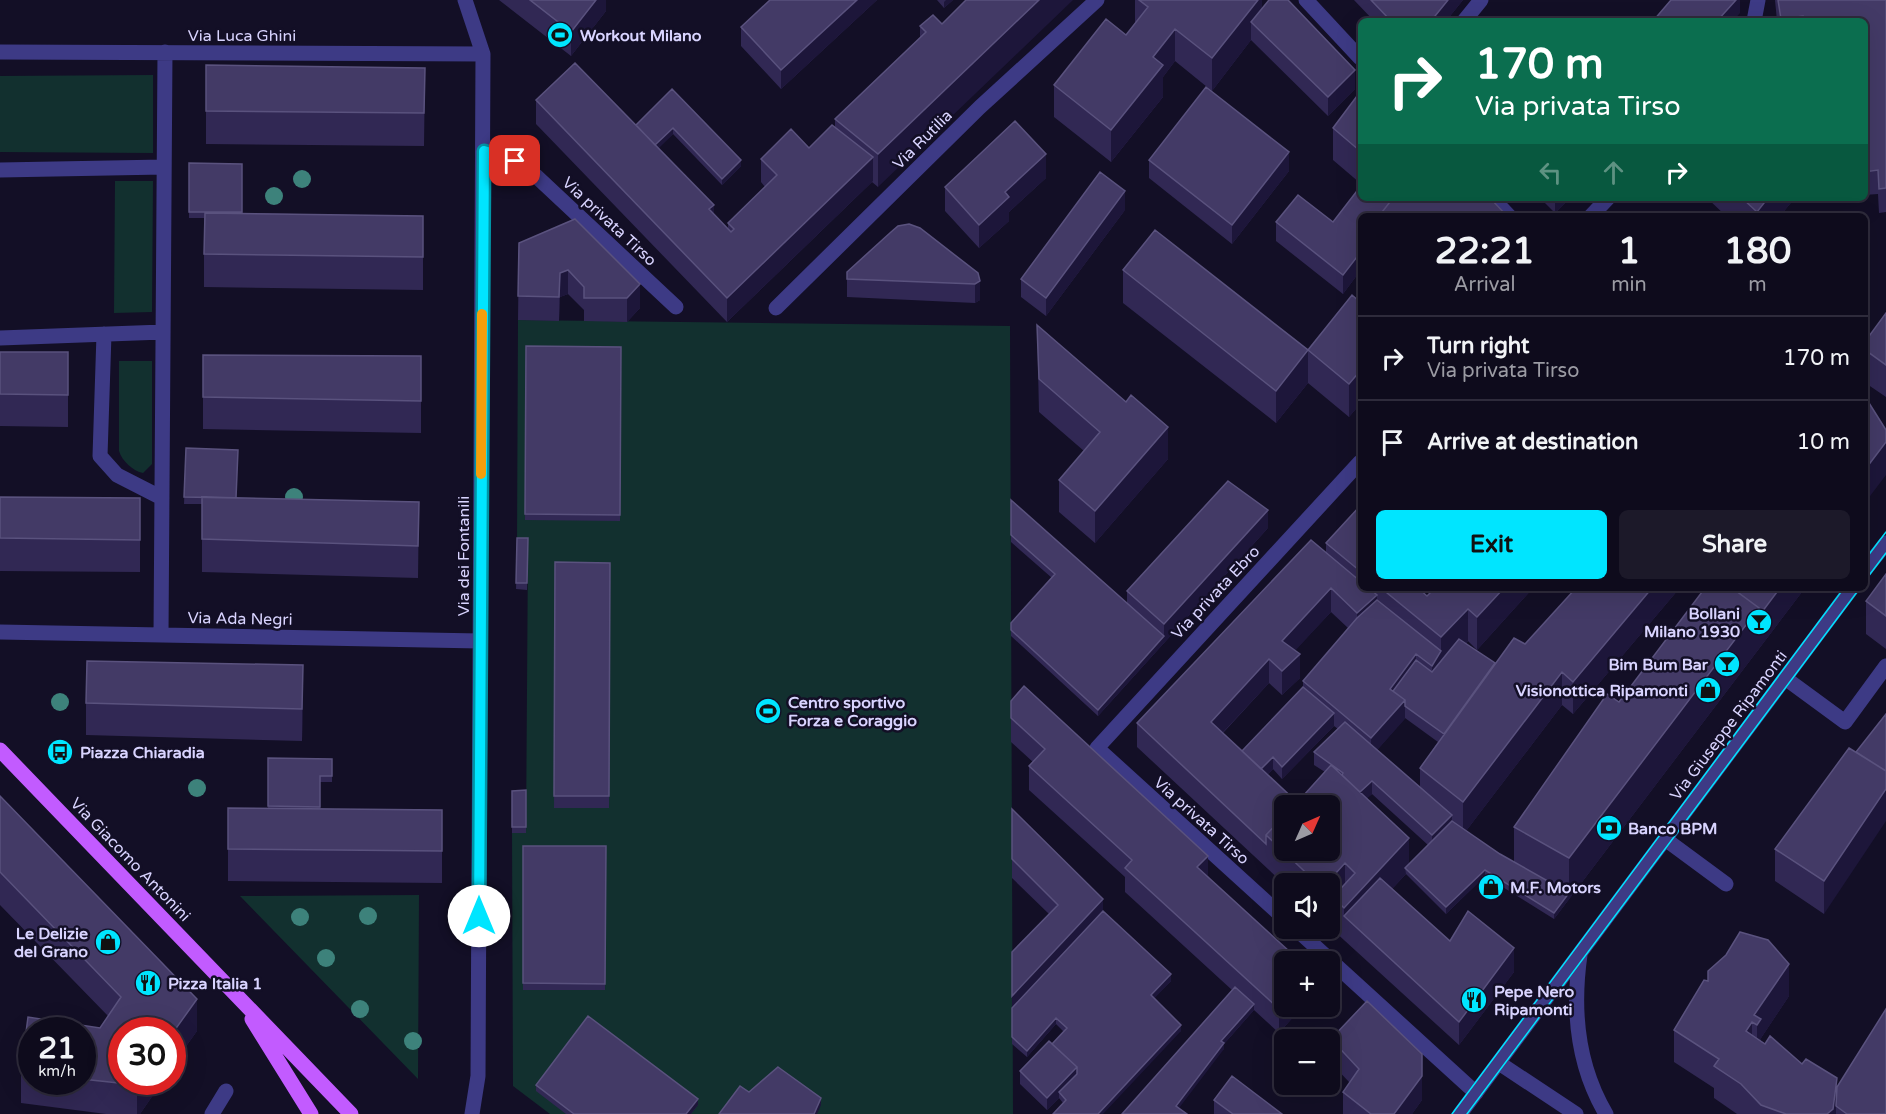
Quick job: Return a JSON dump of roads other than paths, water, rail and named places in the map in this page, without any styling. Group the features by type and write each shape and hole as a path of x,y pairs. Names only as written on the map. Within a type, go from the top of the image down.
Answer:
{"main road":[{"name":"Via Giacomo Antonini","path":"0,750 236,994"},
{"path":"236,994 311,1114"},
{"path":"236,994 351,1114"}],"street":[{"name":"Via dei Fontanili","path":"465,0 483,54 484,151 478,1076 472,1114"},
{"name":"Via Rutilia","path":"776,308 980,108 1097,0"},
{"path":"1306,0 1358,56"},
{"path":"1466,18 1481,0"},
{"path":"1755,18 1758,0"},
{"name":"Via Luca Ghini","path":"0,52 483,54"},
{"path":"162,635 165,52"},
{"name":"Via privata Tirso","path":"484,151 515,161 536,176 676,307"},
{"path":"0,170 164,167"},
{"path":"1495,201 1506,213"},
{"path":"1594,213 1605,201"},
{"path":"0,338 163,332"},
{"path":"104,334 100,456 117,475 162,498"},
{"name":"Via privata Ebro","path":"1097,748 1358,464"},
{"path":"1868,566 1886,543"},
{"name":"Via Giuseppe Ripamonti","path":"1460,1114 1850,591"},
{"name":"Via Ada Negri","path":"0,632 480,641"},
{"path":"1785,678 1845,722 1886,666"},
{"name":"Via privata Tirso","path":"1097,748 1274,909"},
{"path":"1665,839 1726,885"},
{"path":"1307,939 1476,1093"},
{"path":"1581,952 1576,994 1578,1043 1586,1073 1606,1114"},
{"path":"1498,1063 1576,1114"},
{"path":"212,1114 226,1091"}],"tram line":[{"path":"1868,556 1886,532"},
{"path":"1868,577 1886,553"},
{"path":"1452,1114 1842,591"},
{"path":"1467,1114 1858,591"}],"place":[{"name":"Workout Milano","path":"560,35"},
{"name":"Bollani Milano 1930","path":"1759,622"},
{"name":"Bim Bum Bar","path":"1727,664"},
{"name":"Visionottica Ripamonti","path":"1708,690"},
{"name":"Centro sportivo Forza e Coraggio","path":"768,711"},
{"name":"Piazza Chiaradia","path":"60,752"},
{"name":"Banco BPM","path":"1609,828"},
{"name":"M.F. Motors","path":"1491,887"},
{"name":"Le Delizie del Grano","path":"108,942"},
{"name":"Pizza Italia 1","path":"148,983"},
{"name":"Pepe Nero Ripamonti","path":"1474,1000"}]}
